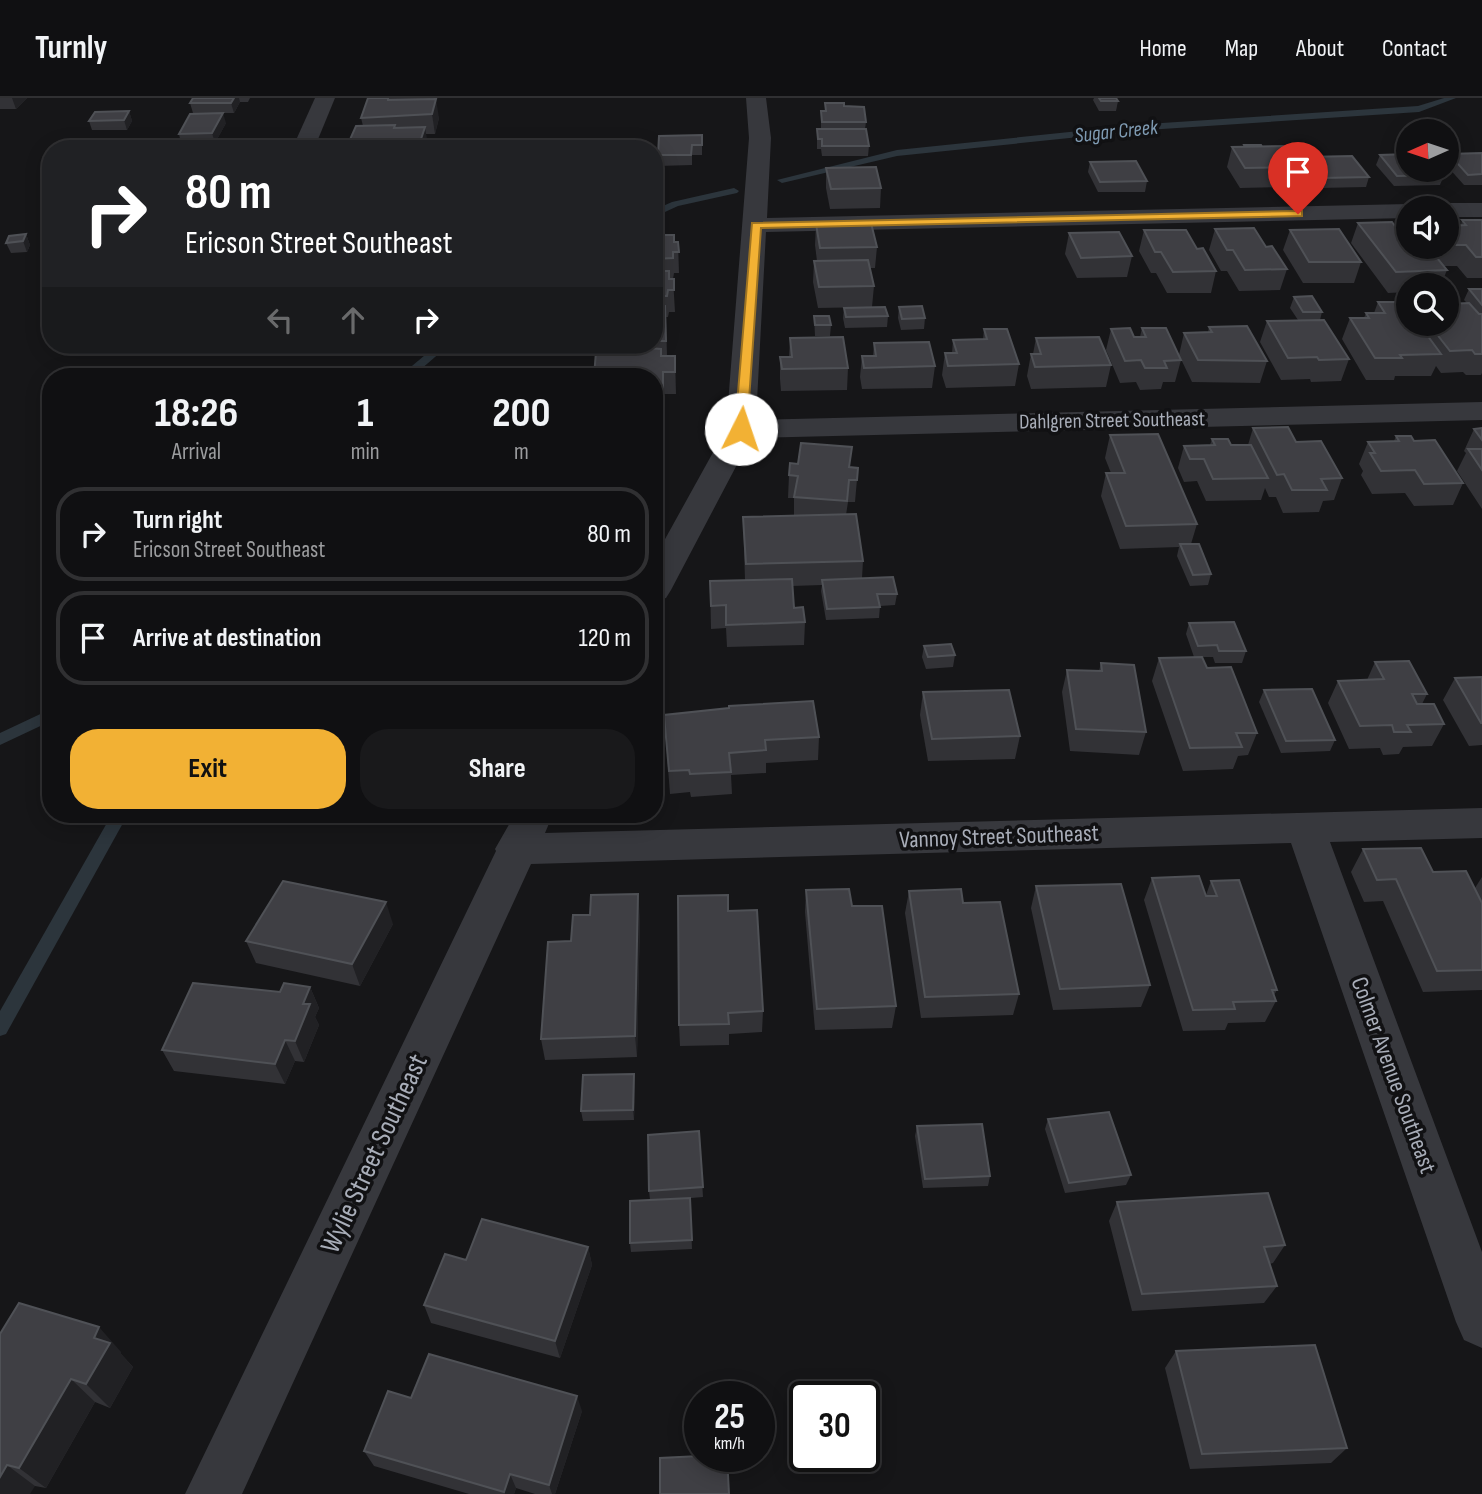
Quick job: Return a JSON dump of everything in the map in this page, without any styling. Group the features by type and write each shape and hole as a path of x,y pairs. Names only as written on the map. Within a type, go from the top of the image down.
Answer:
{"street":[{"path":"307,140 325,98"},
{"path":"663,573 741,429 761,138 756,98"},
{"path":"1459,210 1482,210"},
{"path":"756,225 1396,211"},
{"name":"Dahlgren Street Southeast","path":"741,429 1482,411"},
{"name":"Vannoy Street Southeast","path":"525,832 1305,827 1482,823"},
{"name":"Colmer Avenue Southeast","path":"1305,827 1482,1322"},
{"name":"Wylie Street Southeast","path":"213,1494 525,832"}],"building":[{"path":"193,98 234,98 231,103 190,103"},
{"path":"368,98 436,99 432,114 361,118"},
{"path":"1099,98 1116,98 1118,101 1101,101"},
{"path":"825,103 864,107 866,122 822,122 821,111 826,111"},
{"path":"129,111 124,120 89,121 95,112"},
{"path":"223,113 212,133 179,134 190,114"},
{"path":"356,126 425,127 421,140 350,140"},
{"path":"817,129 866,129 869,146 822,146"},
{"path":"702,135 702,145 692,145 691,155 663,155 663,140 659,140 659,136"},
{"path":"1244,145 1261,145 1262,147 1245,147"},
{"path":"1291,146 1297,155 1287,155 1296,167 1245,168 1232,147"},
{"path":"1482,153 1482,174 1468,175 1460,166 1460,154"},
{"path":"1396,154 1396,175 1380,155"},
{"path":"1352,156 1369,177 1322,178 1307,157"},
{"path":"1136,161 1147,181 1100,182 1090,162"},
{"path":"876,167 881,188 831,189 826,168"},
{"path":"1462,220 1482,220 1482,257 1476,257 1466,245 1459,245 1459,225 1466,225"},
{"path":"1392,222 1396,226 1396,259 1438,259 1447,270 1396,272 1358,223"},
{"path":"871,223 877,247 820,248 816,224"},
{"path":"1254,228 1266,247 1272,246 1287,269 1245,270 1233,250 1227,250 1215,229"},
{"path":"1339,229 1361,262 1309,262 1290,230"},
{"path":"1144,230 1186,230 1197,249 1203,248 1216,271 1173,272 1161,252 1155,252"},
{"path":"1119,232 1132,256 1081,258 1069,233"},
{"path":"26,234 23,241 6,243 9,236"},
{"path":"663,235 674,235 674,242 678,242 679,252 673,252 673,258 663,259"},
{"path":"868,260 874,286 819,287 814,261"},
{"path":"663,271 669,271 669,279 674,279 674,290 668,290 667,296 663,296"},
{"path":"1469,289 1482,289 1482,305"},
{"path":"1312,296 1322,312 1303,312 1294,297"},
{"path":"1378,302 1396,302 1396,336 1428,336 1441,354 1375,358 1350,318 1369,318 1366,313 1385,313"},
{"path":"1459,303 1469,303 1482,314 1482,354 1475,354 1472,350 1450,351 1438,336 1459,336"},
{"path":"663,306 665,306 666,341 663,341"},
{"path":"922,306 925,318 902,319 899,307"},
{"path":"885,307 888,316 846,317 844,308"},
{"path":"814,316 829,316 831,325 815,325"},
{"path":"1324,320 1349,359 1288,358 1267,321"},
{"path":"1247,326 1267,361 1198,360 1184,333 1212,332 1209,327"},
{"path":"1130,328 1134,337 1146,337 1142,328 1166,328 1181,360 1164,361 1167,368 1145,368 1141,360 1125,361 1111,329"},
{"path":"984,329 1007,329 1019,364 948,366 945,353 957,353 953,340 987,339"},
{"path":"843,337 848,368 782,369 780,357 792,357 790,338"},
{"path":"1099,337 1111,365 1035,367 1031,354 1041,354 1036,338"},
{"path":"929,342 935,366 864,368 862,356 876,356 874,343"},
{"path":"596,354 675,356 675,372 663,372 663,368 595,368"},
{"path":"1288,427 1296,442 1321,441 1342,478 1321,479 1327,490 1292,490 1284,474 1277,475 1253,428"},
{"path":"1482,428 1482,440 1474,429"},
{"path":"1158,434 1197,524 1126,526 1106,473 1125,473 1110,435"},
{"path":"1396,436 1411,436 1414,441 1435,440 1463,483 1424,484 1415,470 1381,471 1370,453 1375,453 1368,442 1399,441"},
{"path":"1212,439 1228,439 1231,445 1251,445 1268,478 1213,479 1204,459 1190,459 1184,446 1215,445"},
{"path":"801,443 852,447 849,467 858,468 857,480 849,480 847,501 794,497 798,476 789,475 790,463 798,464"},
{"path":"1468,449 1482,449 1482,470"},
{"path":"856,514 863,561 746,564 743,517"},
{"path":"1180,544 1199,544 1211,574 1193,575"},
{"path":"893,577 897,594 877,594 880,607 827,609 822,580"},
{"path":"792,579 794,608 803,607 805,622 726,625 726,605 711,606 710,581"},
{"path":"1234,622 1246,651 1219,651 1217,645 1198,646 1189,623"},
{"path":"951,644 955,655 928,657 924,646"},
{"path":"1202,657 1207,668 1231,667 1257,733 1236,733 1242,747 1190,748 1159,658"},
{"path":"1409,661 1427,694 1412,694 1417,704 1434,704 1444,724 1407,725 1411,732 1394,732 1392,725 1360,726 1338,681 1384,679 1375,662"},
{"path":"1101,663 1134,665 1146,732 1076,729 1067,670 1102,671"},
{"path":"1482,677 1482,723 1481,723 1455,678"},
{"path":"1312,689 1335,740 1286,741 1264,690"},
{"path":"1009,690 1020,736 932,739 923,692"},
{"path":"813,701 819,737 765,740 766,750 729,753 731,772 690,774 689,770 669,771 664,715 729,706"},
{"path":"1421,848 1433,872 1466,871 1482,903 1482,970 1437,971 1396,879 1377,880 1363,849"},
{"path":"1199,876 1206,896 1217,896 1211,881 1239,880 1277,990 1272,990 1276,1001 1233,1002 1235,1009 1193,1010 1152,878"},
{"path":"283,881 386,902 352,964 246,941"},
{"path":"1121,884 1150,985 1060,989 1036,886"},
{"path":"849,889 852,906 882,906 896,1006 817,1009 806,890"},
{"path":"961,889 963,903 1000,902 1019,994 925,997 909,891"},
{"path":"638,894 635,1036 541,1039 548,942 571,941 573,915 590,915 591,895"},
{"path":"728,895 728,911 757,910 763,1011 728,1013 729,1024 679,1025 678,896"},
{"path":"193,983 280,992 284,983 310,987 303,1004 310,1004 295,1041 285,1040 275,1064 162,1050"},
{"path":"634,1074 633,1110 581,1111 583,1075"},
{"path":"1109,1112 1131,1175 1069,1183 1048,1119"},
{"path":"982,1124 990,1176 925,1179 917,1126"},
{"path":"699,1131 703,1187 649,1191 648,1135"},
{"path":"1268,1193 1285,1245 1264,1247 1277,1286 1142,1294 1117,1202"},
{"path":"690,1198 692,1240 630,1243 630,1201"},
{"path":"482,1219 588,1247 555,1341 424,1305 445,1254 466,1260"},
{"path":"19,1303 99,1327 94,1338 110,1343 86,1384 71,1379 19,1468 7,1465 0,1477 0,1334"},
{"path":"1315,1345 1347,1448 1202,1454 1176,1351"},
{"path":"429,1354 577,1396 549,1485 510,1474 504,1492 364,1451 388,1391 411,1398"},
{"path":"684,1457 684,1472 728,1472 729,1494 660,1494 660,1458"}],"waterway":[{"name":"Sugar Creek","path":"782,180 897,153 1147,127 1419,109 1452,98"},
{"name":"Sugar Creek","path":"663,210 675,204 734,191"},
{"name":"Sugar Creek","path":"416,368 432,354"},
{"name":"Sugar Creek","path":"0,740 42,719"},
{"path":"0,1028 115,823"}],"route":[{"path":"741,429 756,225 1298,214"}]}
